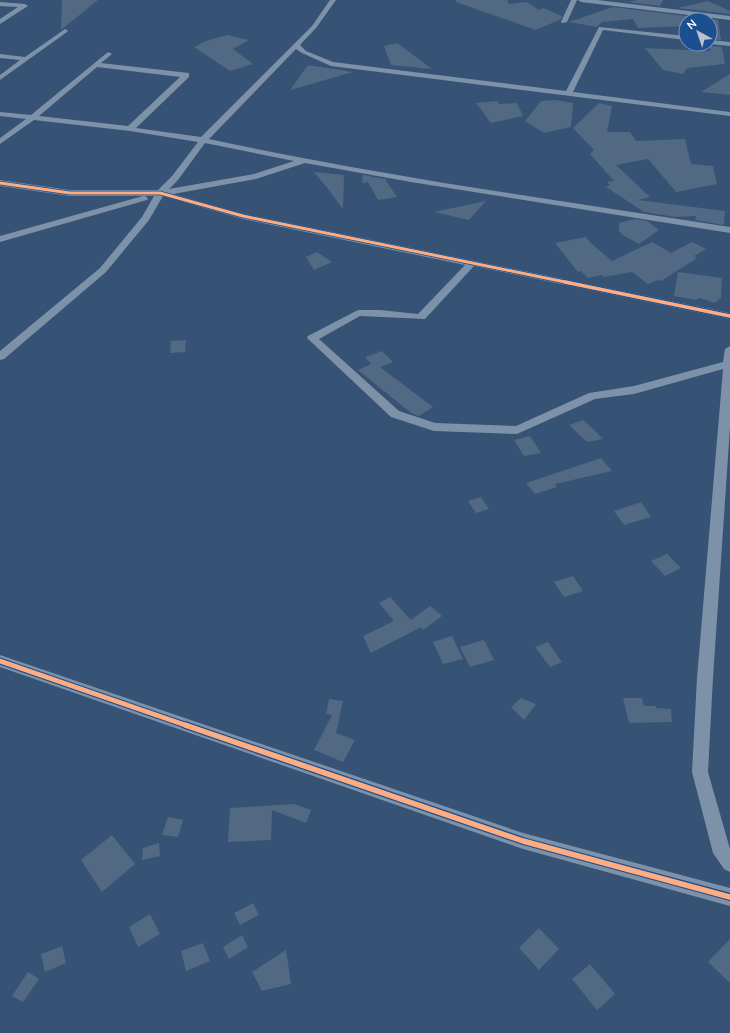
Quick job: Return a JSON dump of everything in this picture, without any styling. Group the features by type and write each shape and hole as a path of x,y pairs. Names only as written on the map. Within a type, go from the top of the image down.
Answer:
{"street":[{"path":"0,357 103,270 146,218 160,193 175,178 203,140 314,27 333,0"},
{"path":"564,22 574,0"},
{"path":"581,0 730,18"},
{"path":"0,4 25,6 0,22"},
{"path":"569,93 601,28 678,37"},
{"path":"0,78 65,31"},
{"path":"718,43 730,44"},
{"path":"296,45 304,52 331,64 464,81 509,85 730,114"},
{"path":"0,142 31,119 108,54"},
{"path":"0,56 25,59"},
{"path":"95,65 186,75 130,129"},
{"path":"0,114 31,119 130,129 203,140 304,160 419,180 730,230"},
{"path":"0,239 160,193 256,176 304,160"},
{"path":"0,183 70,193 160,193 243,216 730,316"},
{"path":"472,263 421,317 380,313 358,313 312,338 395,414 434,427 518,430 593,396 634,390 729,364"},
{"path":"730,349 706,670 700,772 722,853 730,863"},
{"path":"0,661 523,841 730,897"}],"building":[{"path":"62,0 98,0 61,30"},
{"path":"456,0 507,0 509,4 527,2 539,10 543,8 562,16 561,19 536,30 456,2"},
{"path":"637,0 663,0 660,6 629,2"},
{"path":"708,1 730,11 730,14 718,12 677,8"},
{"path":"613,7 678,15 678,26 638,28 633,19 602,22 597,27 569,22"},
{"path":"718,20 721,40 718,40"},
{"path":"227,35 249,40 233,49 253,64 230,71 194,47 206,41"},
{"path":"397,43 432,69 391,65 384,46"},
{"path":"718,47 722,47 725,64 687,68 683,74 663,70 645,48 678,50 678,52 718,52"},
{"path":"308,65 320,67 353,72 290,90"},
{"path":"730,74 730,95 701,92"},
{"path":"555,100 573,103 571,127 544,133 525,121 541,101"},
{"path":"497,101 499,104 517,103 523,116 491,123 476,103"},
{"path":"599,103 612,106 607,132 630,132 636,141 685,139 691,164 713,166 717,184 676,192 648,159 616,165 650,197 638,200 725,211 724,225 695,220 696,216 675,217 644,212 606,187 610,185 607,182 614,181 590,154 594,150 573,128"},
{"path":"314,172 344,175 343,209 328,189"},
{"path":"363,175 385,179 397,197 378,200 368,182 362,183"},
{"path":"486,201 469,220 434,212"},
{"path":"635,219 647,221 659,230 639,244 624,236 619,231 619,223"},
{"path":"586,237 612,261 652,242 671,253 692,242 706,249 694,256 697,258 661,281 658,280 648,284 632,272 588,278 581,271 578,272 555,243"},
{"path":"317,252 332,262 314,270 306,257"},
{"path":"678,272 722,278 721,298 715,303 700,298 696,300 674,296"},
{"path":"186,340 185,352 170,353 171,341"},
{"path":"382,351 393,362 380,367 433,407 419,416 411,413 358,370 371,364 365,357"},
{"path":"583,420 603,439 587,442 569,425"},
{"path":"530,436 541,453 524,456 514,440"},
{"path":"601,458 612,471 555,484 557,487 535,494 526,483"},
{"path":"481,497 489,509 476,513 468,501"},
{"path":"641,502 651,517 624,525 614,511"},
{"path":"667,554 681,568 665,576 651,561"},
{"path":"573,576 583,591 564,597 554,582"},
{"path":"390,597 411,620 430,606 442,616 423,630 421,627 371,653 363,636 394,621 379,603"},
{"path":"452,636 463,659 443,664 433,642"},
{"path":"484,640 494,660 470,667 460,647"},
{"path":"548,642 562,662 550,667 535,647"},
{"path":"521,698 536,704 524,720 511,707"},
{"path":"623,698 642,698 644,706 656,706 656,708 671,709 672,722 629,723"},
{"path":"329,699 343,701 336,733 355,740 343,762 314,750 332,715 326,714"},
{"path":"294,804 311,810 306,823 272,810 271,840 228,842 230,808"},
{"path":"168,817 183,820 178,837 162,835"},
{"path":"112,835 135,864 102,892 81,860"},
{"path":"159,843 160,856 142,860 143,848"},
{"path":"253,903 259,915 240,925 234,913"},
{"path":"150,914 160,934 138,947 129,927"},
{"path":"539,928 559,949 539,970 519,948"},
{"path":"242,935 248,947 229,959 223,947"},
{"path":"730,939 730,983 708,962"},
{"path":"203,943 210,961 186,971 181,951"},
{"path":"62,946 66,963 45,972 41,954"},
{"path":"286,950 291,984 262,991 252,972"},
{"path":"590,964 615,994 597,1010 572,979"},
{"path":"28,972 39,979 23,1002 12,996"}],"cycle path":[{"path":"0,183 70,193 160,193 243,216 730,316"},
{"path":"0,661 523,841 730,897"}]}
